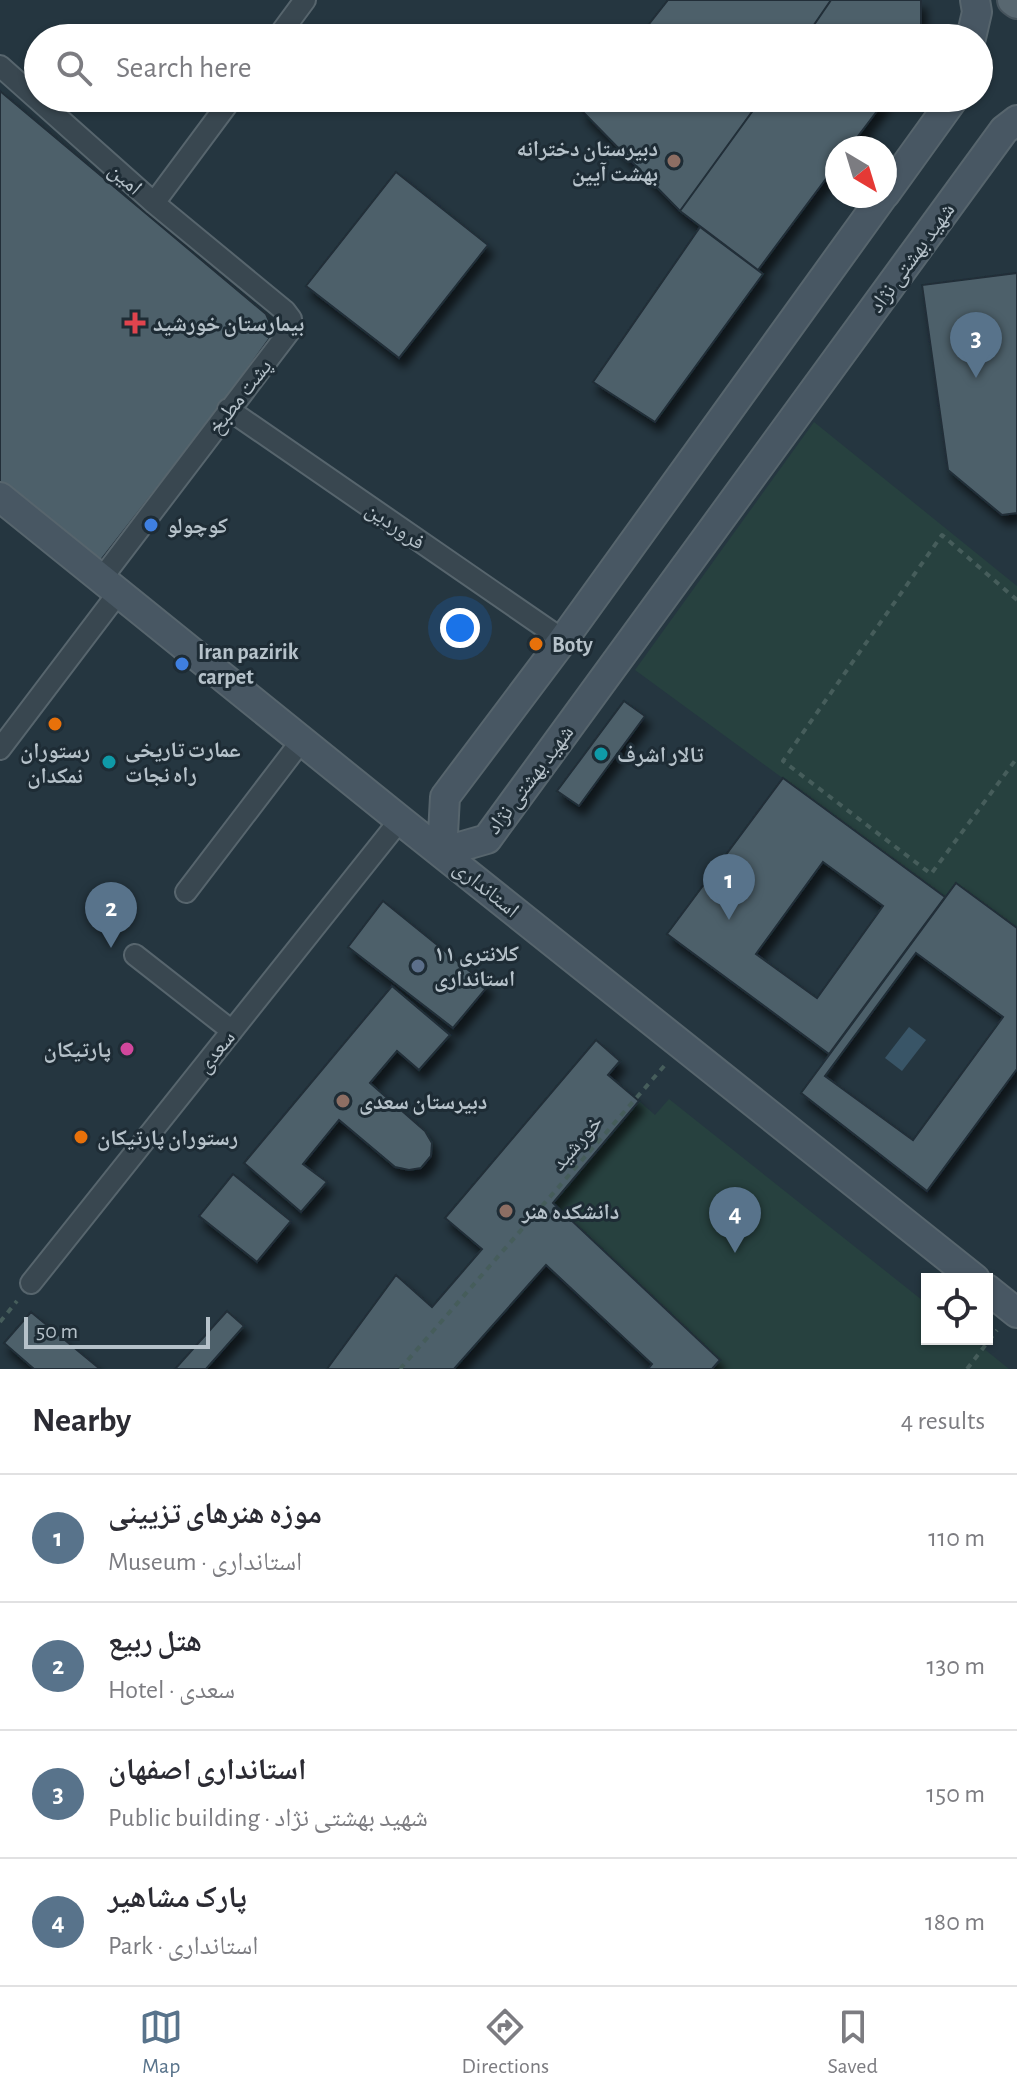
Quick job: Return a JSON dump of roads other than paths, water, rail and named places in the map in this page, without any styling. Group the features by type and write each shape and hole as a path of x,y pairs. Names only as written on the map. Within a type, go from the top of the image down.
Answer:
{"main road":[{"path":"974,24 975,0"},
{"path":"897,177 944,112"},
{"name":"شهید بهشتی نژاد","path":"442,852 487,839 1004,130 1017,120"},
{"path":"442,852 445,797 563,640 875,208"},
{"name":"استانداری","path":"0,497 967,1273"},
{"path":"993,1294 1015,1311"}],"street":[{"path":"287,24 305,0"},
{"name":"امین","path":"0,66 24,87"},
{"name":"امین","path":"52,112 154,203 222,112"},
{"name":"پشت مطبخ","path":"0,749 228,409 292,328 291,319 285,311 154,203"},
{"name":"فروردین","path":"228,409 563,640"},
{"path":"186,892 302,740"},
{"name":"سعدی","path":"31,1283 400,820"},
{"path":"135,955 232,1031"}],"water":[{"path":"909,1027 926,1040 902,1071 885,1058"}],"place":[{"name":"دبیرستان دخترانه بهشت آیین","path":"674,161"},
{"name":"بیمارستان خورشید","path":"135,323"},
{"name":"استانداری اصفهان","path":"976,378"},
{"name":"کوچولو","path":"151,525"},
{"name":"Boty","path":"536,644"},
{"name":"Iran pazirik carpet","path":"182,664"},
{"name":"رستوران نمکدان","path":"55,724"},
{"name":"تالار اشرف","path":"601,754"},
{"name":"عمارت تاریخی راه نجات","path":"109,762"},
{"name":"موزه هنرهای تزیینی","path":"729,920"},
{"name":"هتل ربیع","path":"111,948"},
{"name":"کلانتری ۱۱ استانداری","path":"418,966"},
{"name":"پارتیکان","path":"127,1049"},
{"name":"دبیرستان سعدی","path":"343,1101"},
{"name":"رستوران پارتیکان","path":"81,1137"},
{"name":"دانشکده هنر","path":"506,1211"},
{"name":"پارک مشاهیر","path":"735,1253"}]}
